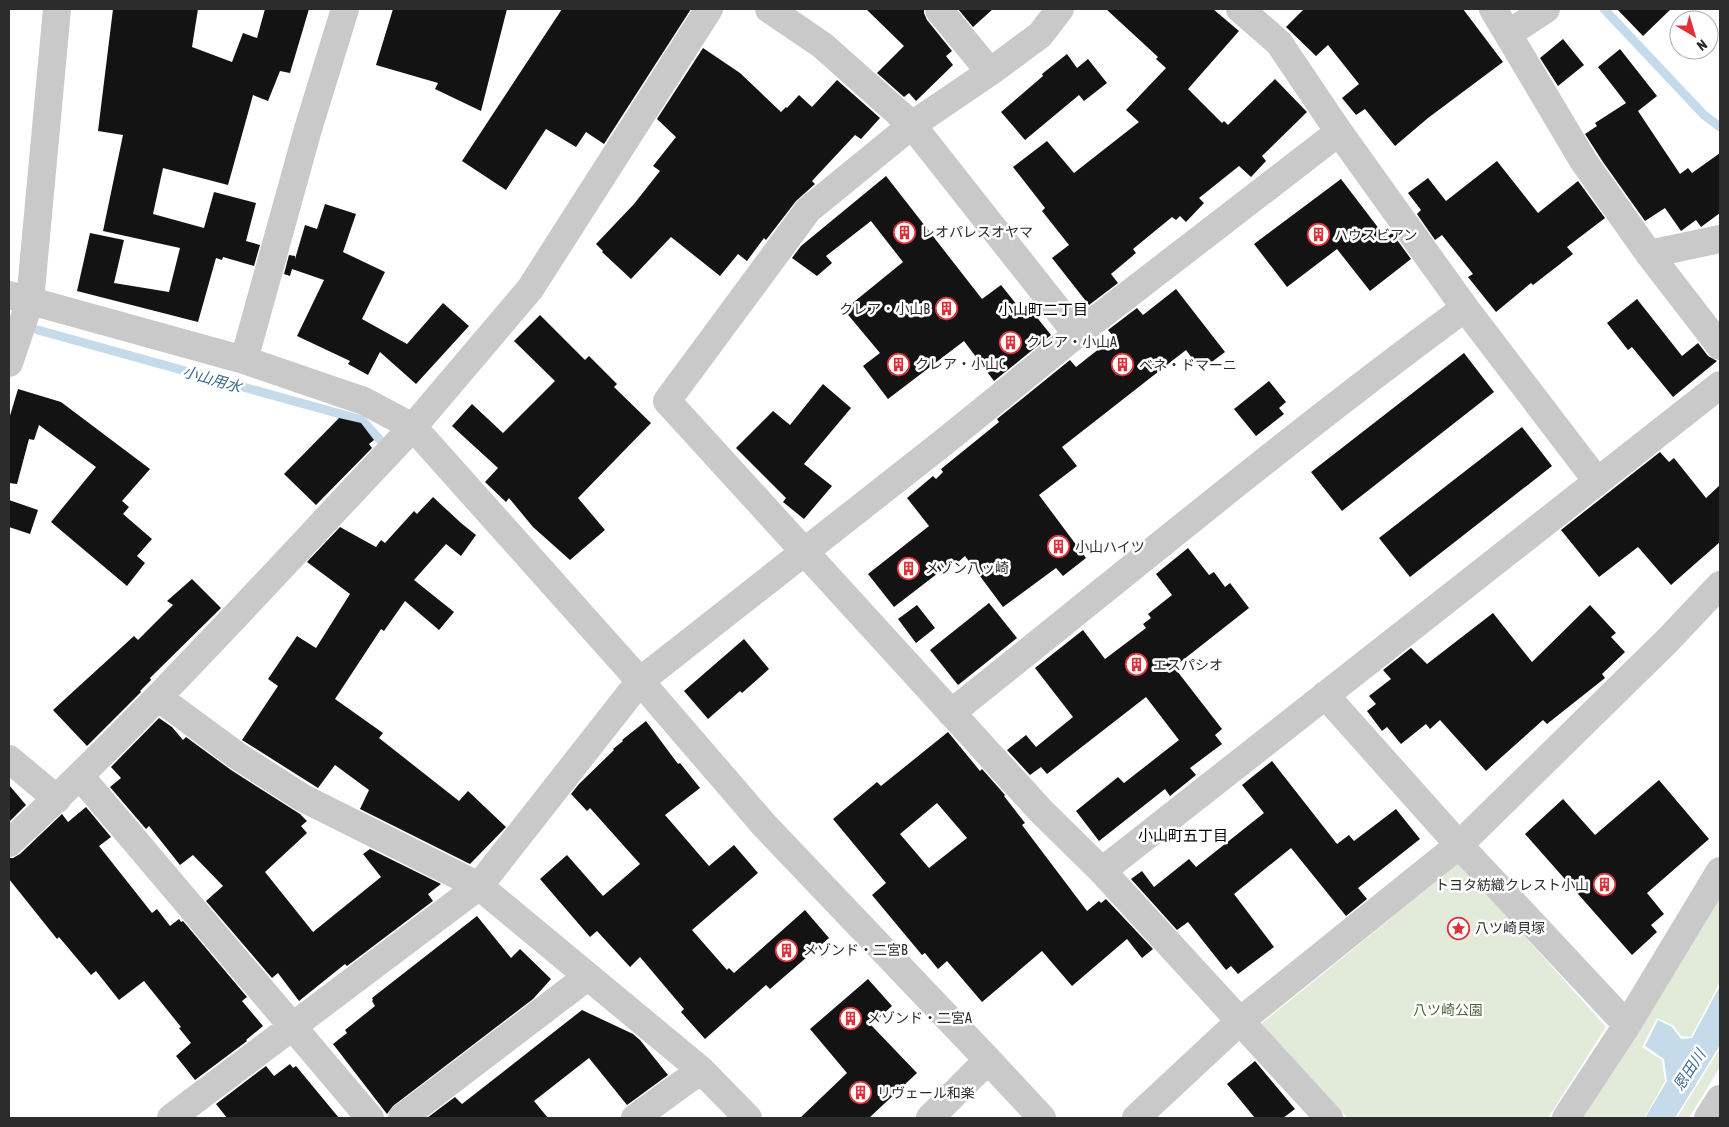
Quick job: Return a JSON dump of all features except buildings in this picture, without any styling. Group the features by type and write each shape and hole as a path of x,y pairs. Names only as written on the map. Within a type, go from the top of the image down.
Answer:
{"street":[{"path":"9,363 57,9"},
{"path":"244,360 308,129 345,9"},
{"path":"9,843 57,799 159,698 413,427 530,290 709,9"},
{"path":"769,9 822,45 912,125 1077,334"},
{"path":"1060,9 1040,34 990,72 912,125 808,210 667,401 950,713 1041,811 1102,871 1329,1118"},
{"path":"1240,9 1279,43 1339,132 1466,308 1597,481"},
{"path":"1494,9 1584,162 1649,254 1720,346"},
{"path":"1508,34 1546,9"},
{"path":"939,10 990,72"},
{"path":"172,1118 479,886 640,681 944,442 1077,334 1339,132"},
{"path":"1649,254 1720,239"},
{"path":"19,298 244,360 364,401 413,427 640,681 766,826 1042,1118"},
{"path":"950,713 1389,364 1466,308"},
{"path":"1102,871 1720,385"},
{"path":"1136,1118 1239,1022 1459,845 1668,640 1720,585"},
{"path":"1325,695 1459,845 1627,1025"},
{"path":"159,698 239,756 303,798 479,886 701,1070 748,1118"},
{"path":"9,759 57,799"},
{"path":"80,776 370,1118"},
{"path":"1566,1118 1627,1025 1720,871"},
{"path":"402,1118 587,977"},
{"path":"930,1118 988,1060"},
{"path":"635,1118 701,1070"},
{"path":"1708,1118 1720,1099"}],"green space":[{"name":"八ツ崎公園","path":"1459,863 1606,1027 1548,1118 1348,1118 1261,1024"},
{"path":"1720,891 1720,982 1691,1037 1681,1036 1673,1025 1657,1018 1642,1047 1662,1060 1665,1081 1646,1115 1644,1118 1583,1118"},
{"path":"1720,1048 1720,1067 1689,1118 1677,1118"}],"water":[{"name":"恩田川","path":"1720,986 1720,1045 1675,1118 1645,1118 1667,1081 1664,1059 1645,1046 1658,1020 1672,1027 1681,1039 1692,1038"}],"waterway":[{"path":"1604,9 1704,115 1720,127"},
{"name":"小山用水","path":"38,330 362,420 380,440"}],"place":[{"name":"レオパレスオヤマ","path":"905,232"},
{"name":"ハウスビアン","path":"1318,235"},
{"name":"クレア・小山B","path":"946,309"},
{"name":"クレア・小山A","path":"1010,342"},
{"name":"クレア・小山C","path":"899,364"},
{"name":"ベネ・ドマーニ","path":"1123,365"},
{"name":"小山ハイツ","path":"1059,547"},
{"name":"メゾン八ッ崎","path":"909,568"},
{"name":"エスパシオ","path":"1137,665"},
{"name":"トヨタ紡織クレスト小山","path":"1605,885"},
{"name":"八ツ崎貝塚","path":"1459,928"},
{"name":"メゾンド・二宮B","path":"787,950"},
{"name":"メゾンド・二宮A","path":"851,1018"},
{"name":"リヴェール和楽","path":"861,1093"}],"district":[{"name":"小山町二丁目","path":"1043,309"},
{"name":"小山町五丁目","path":"1183,835"}]}
